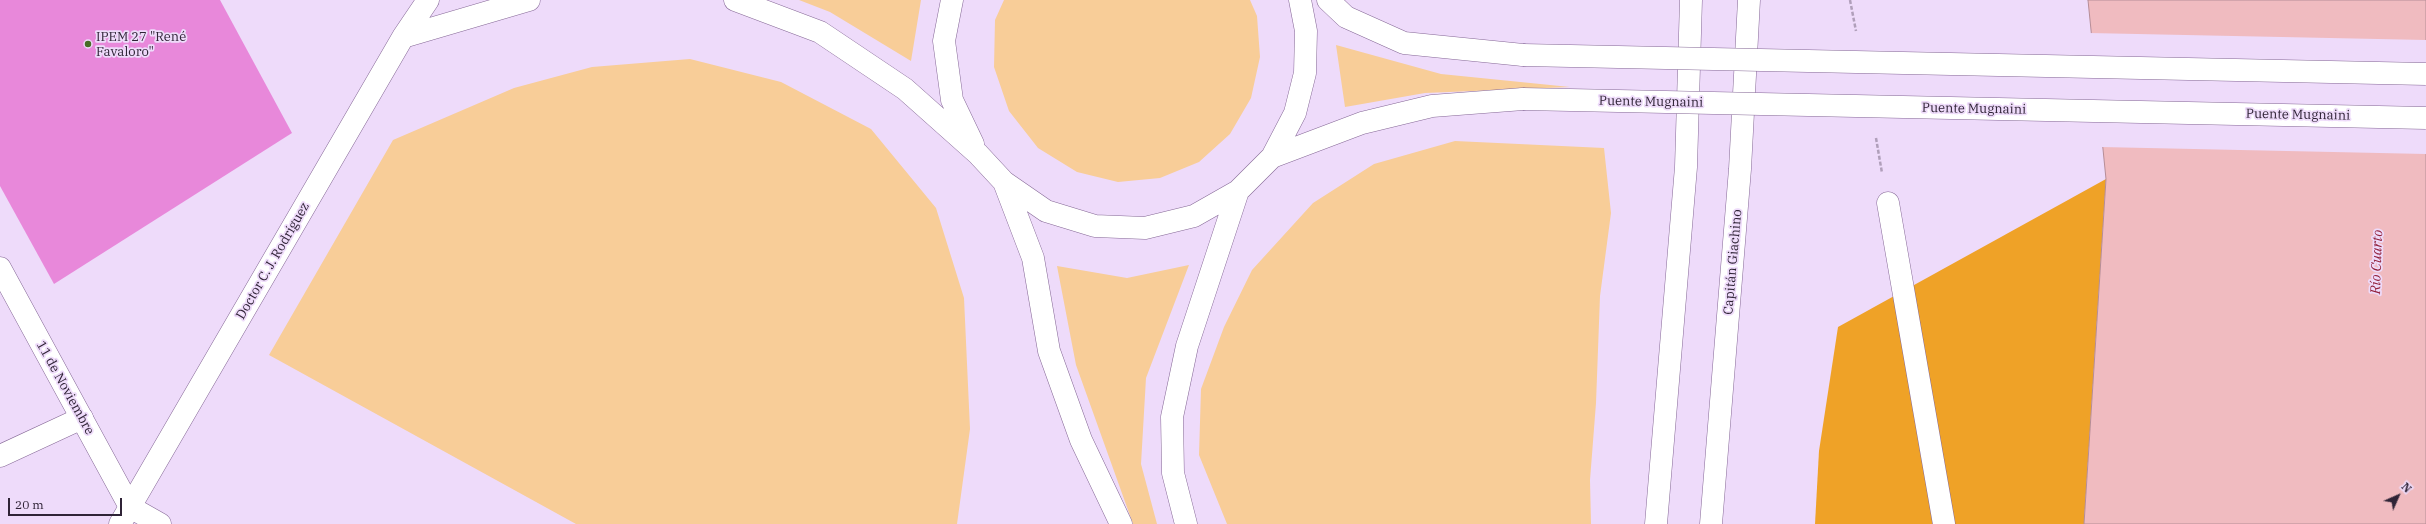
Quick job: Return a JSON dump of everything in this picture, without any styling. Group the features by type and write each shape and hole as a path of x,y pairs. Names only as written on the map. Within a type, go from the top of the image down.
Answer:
{"main road":[{"name":"Doctor C. J. Rodríguez","path":"125,516 403,37 428,0"},
{"path":"403,37 529,0"},
{"path":"735,0 820,32 905,89 978,154 1004,182 1046,211 1095,226 1138,228 1145,228 1194,216 1238,191 1272,157 1295,113 1305,73 1306,31 1300,0"},
{"path":"952,0 944,41 952,100 978,154"},
{"path":"1328,0 1346,17 1404,44 1523,55 2426,74"},
{"path":"1656,524 1686,167 1691,0"},
{"name":"Capitán Giachino","path":"1711,524 1740,169 1749,0"},
{"name":"Puente Mugnaini","path":"1272,157 1362,123 1432,106 1523,99 2426,118"},
{"path":"1004,182 1033,258 1049,351 1081,440 1121,524"},
{"path":"1186,524 1173,474 1172,417 1187,346 1238,191"},
{"path":"1888,203 1944,524"},
{"name":"11 de Noviembre","path":"0,268 82,418 125,516"},
{"path":"0,456 82,418"},
{"path":"125,516 160,524"}],"shaded area":[{"path":"799,0 921,0 911,61 830,12"},
{"path":"1004,0 1250,0 1257,16 1260,57 1251,98 1230,134 1199,162 1160,178 1118,182 1077,172 1038,148 1009,111 994,67 995,20"},
{"path":"1336,45 1441,74 1570,87 1425,93 1345,107"},
{"path":"690,59 781,82 871,129 936,208 964,298 970,429 957,524 576,524 269,355 393,140 514,88 592,67"},
{"path":"1455,141 1604,148 1611,213 1600,296 1596,403 1590,480 1591,524 1227,524 1199,455 1201,389 1224,327 1252,270 1313,203 1374,164"},
{"path":"2106,179 2084,524 1815,524 1819,451 1838,327"},
{"path":"1189,265 1146,378 1141,464 1157,524 1133,524 1076,365 1057,266 1127,278"}],"water":[{"name":"Río Cuarto","path":"2088,0 2426,0 2426,524 2084,524 2106,179"}],"pier":[{"path":"2089,33 2426,40 2426,154 2101,147"}],"building":[{"path":"0,0 220,0 292,133 54,284 0,186"}],"place":[{"name":"IPEM 27 \"René Favaloro\"","path":"88,44"}]}
